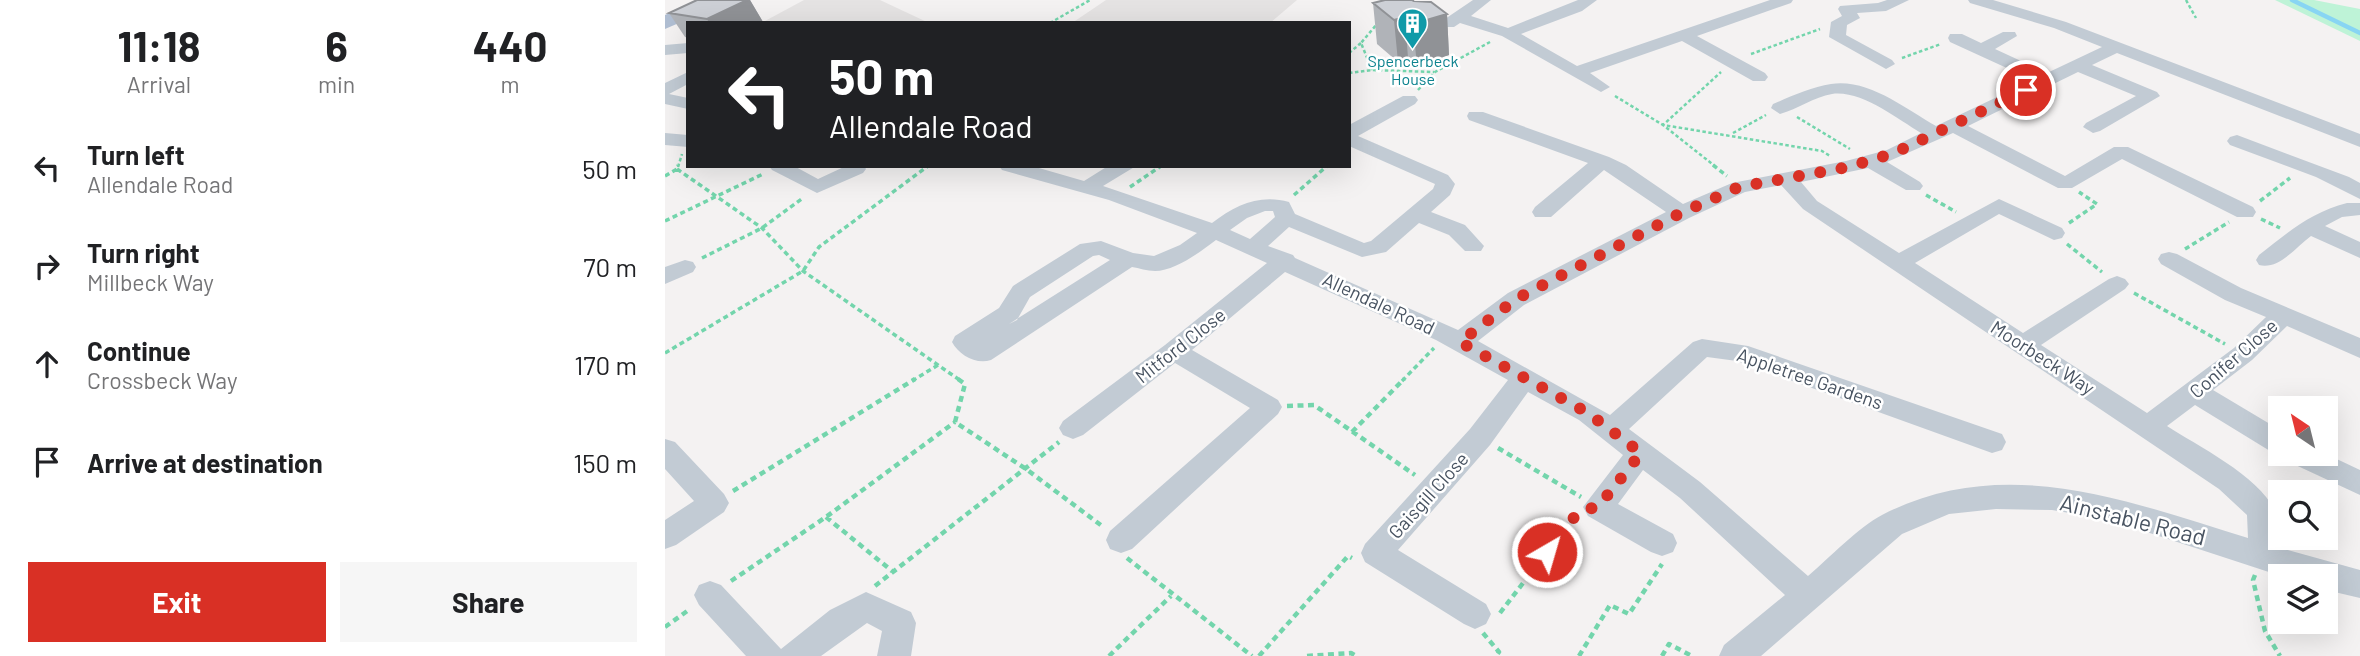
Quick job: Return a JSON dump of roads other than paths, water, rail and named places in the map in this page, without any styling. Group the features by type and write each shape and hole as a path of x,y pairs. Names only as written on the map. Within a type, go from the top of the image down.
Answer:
{"main road":[{"path":"665,23 716,0"}],"street":[{"path":"1436,32 1483,0"},
{"path":"1508,33 1576,8 1589,0"},
{"path":"1736,0 1756,10"},
{"path":"1576,72 1785,0"},
{"path":"1827,0 1843,15"},
{"path":"1843,15 1880,8 1901,0"},
{"path":"1976,0 2060,25 2118,46 2360,141"},
{"path":"1843,15 1836,37 1886,64"},
{"path":"1458,17 1508,33 1601,87"},
{"path":"1683,35 1759,77"},
{"path":"1982,49 2009,36"},
{"path":"1956,37 2047,79"},
{"path":"1454,339 1516,299 1681,213 1739,187 1870,161 1945,130 2118,46"},
{"path":"665,50 686,48"},
{"path":"2077,65 2151,96 2093,127"},
{"path":"671,87 686,102"},
{"path":"1780,107 1831,89 1845,88 1862,92 2065,184 2121,151 2245,212"},
{"path":"1351,132 1409,100"},
{"path":"1476,116 1619,169 1681,213"},
{"path":"665,139 686,141"},
{"path":"1128,259 982,354 964,342 1008,314 1021,292 1088,249 1101,248 1128,259 1156,264 1188,250 1239,212 1263,204 1362,250 1378,247 1443,191 1445,184 1441,179 1351,140"},
{"path":"2237,141 2287,161 2307,165 2343,181 2360,193"},
{"path":"1543,212 1602,161"},
{"path":"1870,161 1913,187"},
{"path":"780,168 817,187 856,169"},
{"name":"Allendale Road","path":"1018,168 1116,196 1214,230 1454,339 1525,377 1588,413 1691,490 1807,595"},
{"path":"1087,188 1121,168"},
{"name":"Moorbeck Way","path":"1786,178 1810,205 2229,481 2260,506 2265,528 2261,556"},
{"path":"1900,262 1999,205 2054,233"},
{"path":"2267,260 2304,231 2336,212 2360,209"},
{"path":"1254,247 1284,212"},
{"path":"1417,214 1457,230 1473,247"},
{"path":"2304,231 2360,251"},
{"path":"2169,259 2233,295 2283,315"},
{"name":"Mitford Close","path":"1073,428 1174,351 1285,260"},
{"path":"2024,344 2117,284"},
{"name":"Conifer Close","path":"2149,426 2243,354 2283,315 2332,334 2360,349"},
{"name":"Appletree Gardens","path":"1611,430 1702,348 1739,352 1992,442"},
{"path":"1121,540 1269,407 1174,351"},
{"name":"Gaisgill Close","path":"1487,621 1376,553 1480,437 1525,377"},
{"path":"2195,392 2268,436"},
{"path":"665,450 714,503 665,536"},
{"path":"1641,453 1598,507 1661,543"},
{"path":"2324,466 2360,483"},
{"name":"Ainstable Road","path":"1737,656 1891,525 1946,502 1996,497 2052,498 2110,508 2287,564"},
{"name":"Ainstable Road","path":"2338,579 2360,584"},
{"path":"710,595 768,656"},
{"path":"795,656 841,621 866,607 900,623 894,656"}],"waterway":[{"path":"2292,0 2360,33"}],"place":[{"name":"Spencerbeck House","path":"1413,50"}]}
